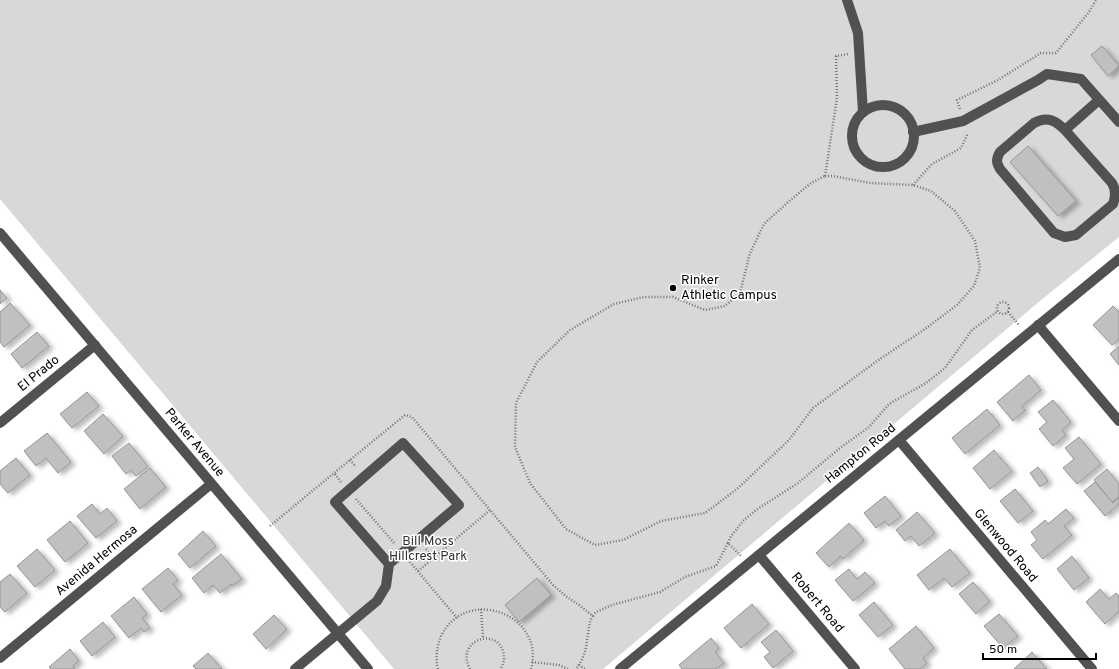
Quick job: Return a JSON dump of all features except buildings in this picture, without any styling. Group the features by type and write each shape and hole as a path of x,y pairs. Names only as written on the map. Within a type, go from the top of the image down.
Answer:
{"street":[{"path":"848,0 858,33 863,112"},
{"path":"913,132 963,121 1047,74 1080,79 1119,122"},
{"path":"1064,130 1099,100"},
{"path":"877,105 888,105 898,109 907,116 913,128 914,139 910,150 904,158 891,166 874,166 857,154 852,137 853,126 863,112 877,105"},
{"path":"1040,120 1053,120 1059,123 1064,130 1112,183 1116,193 1112,204 1076,235 1065,238 1054,233 1000,169 996,158 1000,152 1034,123 1040,120"},
{"name":"Parker Avenue","path":"0,233 368,669"},
{"name":"Hampton Road","path":"620,669 1119,259"},
{"path":"1038,325 1119,421"},
{"name":"El Prado","path":"0,423 95,345"},
{"name":"Glenwood Road","path":"899,440 1092,669"},
{"path":"294,669 377,601 386,586 389,564 458,505 404,443 345,486 335,502 389,564"},
{"name":"Avenida Hermosa","path":"0,658 211,484"},
{"name":"Robert Road","path":"759,555 855,669"}],"path":[{"path":"913,185 932,164 961,148 968,133 957,100 998,80 1041,52 1056,53 1089,12 1096,0"},
{"path":"825,176 837,98 836,56 860,52"},
{"path":"825,176 833,176 870,183 913,185 931,191 955,211 975,241 980,268 974,286 957,305 925,330 877,361 813,408 789,440 737,489 705,513 660,521 623,540 595,545 566,529 530,483 515,447 516,403 537,362 570,330 614,304 644,296 673,297 705,310 725,306 740,293 750,253 764,224 810,183 825,176"},
{"path":"998,311 997,306 1000,303 1005,302 1009,306 1008,312"},
{"path":"998,311 1003,314 1008,312"},
{"path":"576,669 585,651 589,624 596,612 612,605 660,592 686,577 716,566 731,536 756,510 798,483 840,448 870,427 889,404 926,383 939,373 945,368 972,330 998,311"},
{"path":"1008,312 1027,334"},
{"path":"270,526 334,473"},
{"path":"345,486 457,618"},
{"path":"418,571 490,510 553,585 593,616"},
{"path":"728,543 748,564"},
{"path":"481,610 483,638"},
{"path":"438,669 436,657 439,641 448,627 457,618 467,612 481,610 499,611 506,614 524,629 531,642 531,669"},
{"path":"470,669 466,660 467,650 474,642 483,638 493,640 501,647 504,657 503,664 500,669"},
{"path":"532,662 559,665 568,669"},
{"path":"579,665 585,669"}],"green space":[{"name":"Rinker Athletic Campus","path":"0,0 1119,0 1119,237 1040,301 603,669 394,669 0,199"}],"place":[{"name":"Rinker Athletic Campus","path":"673,288"}],"park label":[{"name":"Bill Moss Hillcrest Park","path":"428,550"}]}
